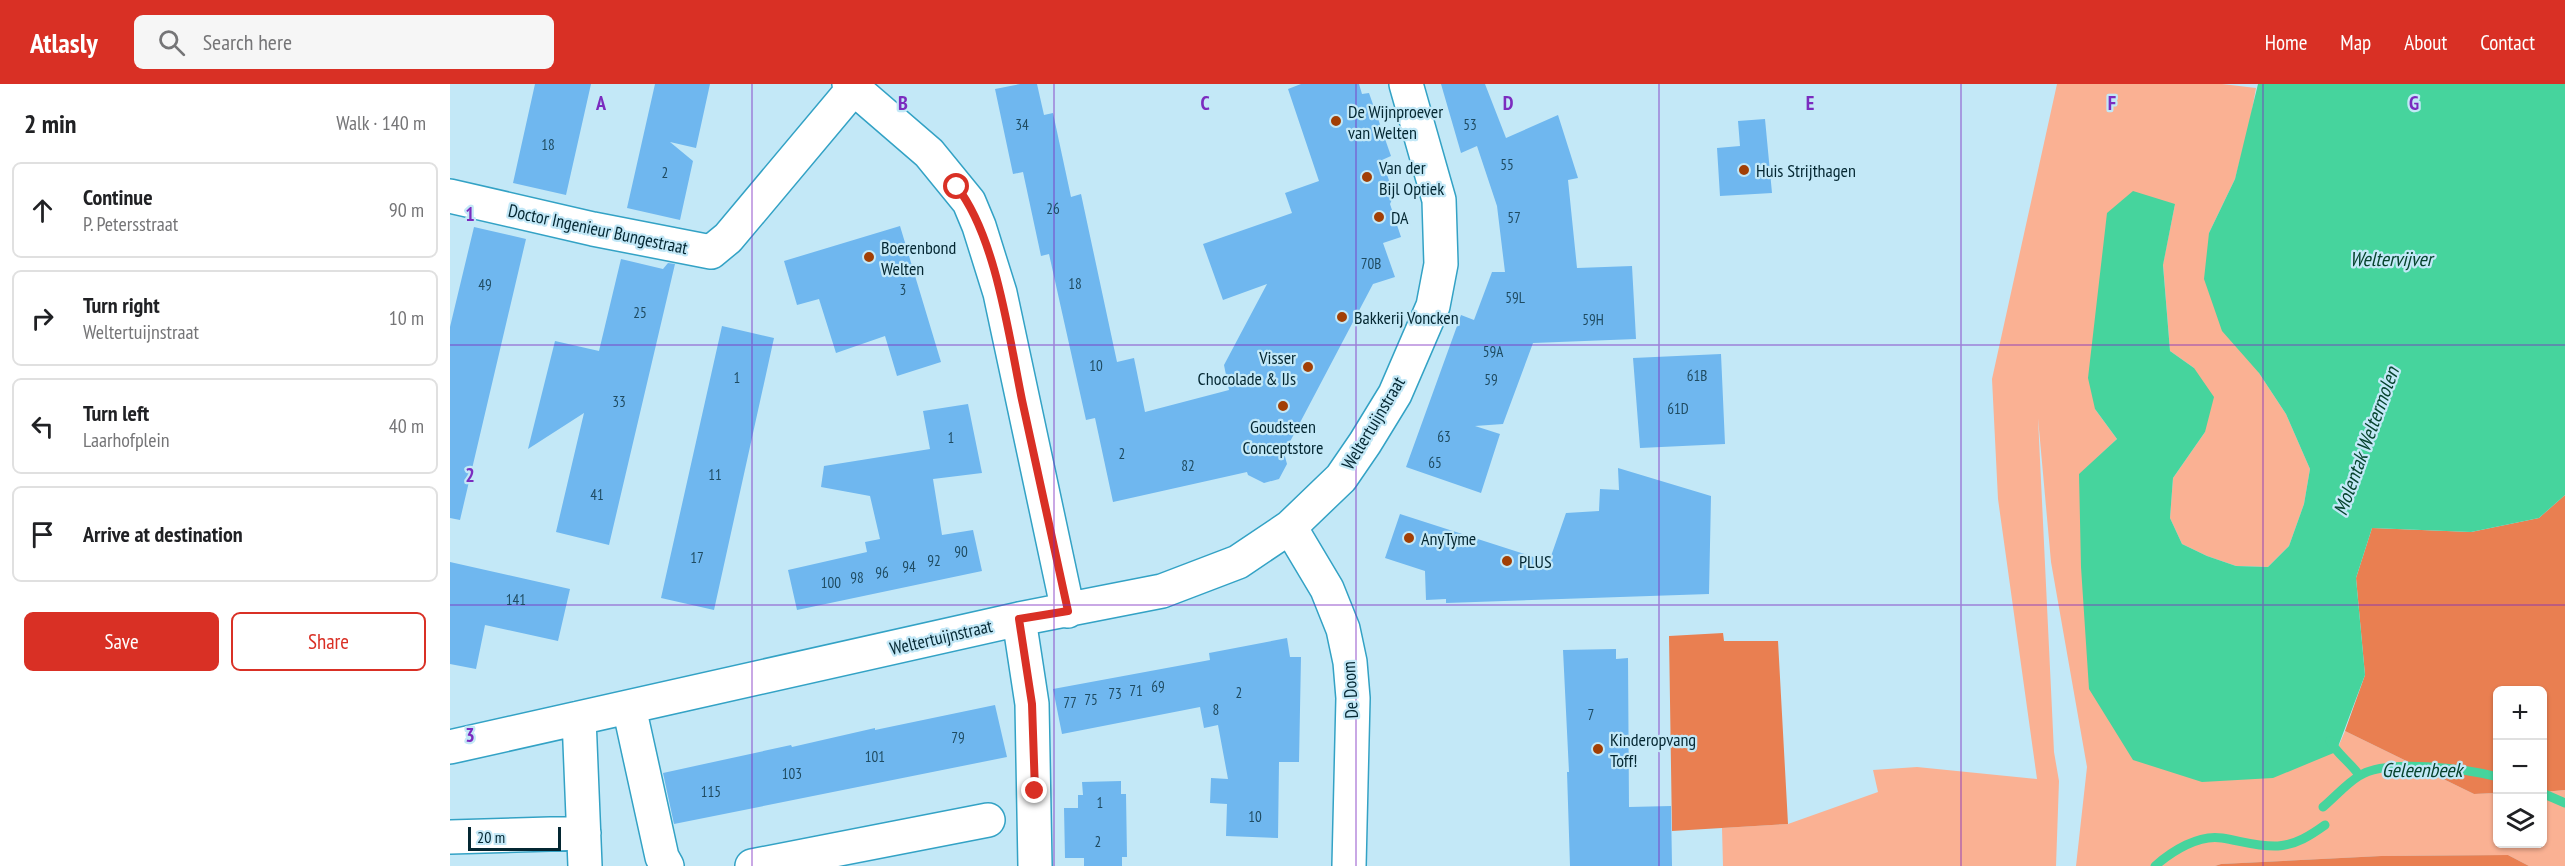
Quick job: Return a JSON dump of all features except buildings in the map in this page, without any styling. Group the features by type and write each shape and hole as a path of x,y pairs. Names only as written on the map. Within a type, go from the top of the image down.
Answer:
{"street":[{"name":"Weltertuijnstraat","path":"450,747 1019,619 1162,591 1238,562 1290,527 1341,478 1365,443 1395,394 1433,306 1441,264 1439,200 1406,84"},
{"name":"Doctor Ingenieur Bungestraat","path":"450,196 593,230 711,252 728,238 851,86"},
{"path":"851,86 929,153 969,202 980,226 1000,292 1068,611"},
{"name":"De Doom","path":"1290,527 1327,589 1343,630 1350,662 1353,698 1349,866"},
{"path":"1019,619 1032,704 1035,866"},
{"path":"628,707 662,857 667,866"},
{"path":"579,718 585,866"},
{"path":"752,866 988,820"},
{"path":"450,837 584,833"}],"shaded area":[{"path":"2057,84 2222,84 2256,88 2249,127 2235,179 2209,233 2259,373 2286,414 2310,469 2304,504 2289,546 2268,567 2236,566 2182,544 2170,518 2173,478 2205,432 2194,368 2170,351 2163,264 2175,204 2095,409 2117,439 2079,475 2336,752 2345,731 2474,794 2493,793 2493,848 2547,848 2547,792 2565,790 2565,866 2529,866 2508,855 2381,856 2215,866 2076,866 2087,767 2051,562 2038,418 2054,752 2059,781 2056,866 1723,866 1722,828 1788,824 1878,792 1873,770 1917,767 2037,779 1998,499 1992,379"},
{"path":"2565,495 2565,790 2547,792 2547,686 2493,686 2493,793 2474,794 2345,731 2365,675 2356,578 2372,528 2471,532 2539,518"},
{"path":"1723,633 1724,641 1778,641 1788,824 1672,831 1669,636"},
{"path":"2508,855 2529,866 2215,866 2381,856"}],"water":[{"name":"Weltervijver","path":"2258,84 2565,84 2565,495 2539,518 2471,532 2372,528 2356,578 2365,675 2336,752 2273,778 2202,782 2133,760 2089,689 2081,567 2079,474 2117,439 2095,409 2088,378 2107,213 2133,191 2175,204 2163,265 2170,351 2194,368 2214,397 2205,432 2173,478 2170,518 2182,544 2236,566 2268,567 2289,546 2304,504 2310,469 2286,414 2259,373 2222,331 2204,279 2209,233 2235,179"}],"waterway":[{"name":"Molentak Weltermolen","path":"2330,741 2359,775"},
{"name":"Geleenbeek","path":"2323,807 2359,776 2388,767 2448,768 2493,776"},
{"name":"Geleenbeek","path":"2544,794 2565,803"},
{"name":"Geleenbeek","path":"2155,866 2178,849 2195,841 2213,837 2257,845 2278,846 2297,842 2325,825"}],"place":[{"name":"De Wijnproever van Welten","path":"1336,121"},
{"name":"Huis Strijthagen","path":"1744,170"},
{"name":"Van der Bijl Optiek","path":"1367,177"},
{"name":"DA","path":"1379,217"},
{"name":"Boerenbond Welten","path":"869,257"},
{"name":"Bakkerij Voncken","path":"1342,317"},
{"name":"Visser Chocolade & IJs","path":"1308,367"},
{"name":"Goudsteen Conceptstore","path":"1283,406"},
{"name":"AnyTyme","path":"1409,538"},
{"name":"PLUS","path":"1507,561"},
{"name":"Kinderopvang Toff!","path":"1598,749"}],"route":[{"path":"957,187 969,202 980,226 1000,292 1068,611 1019,619 1032,704 1035,791"}]}
